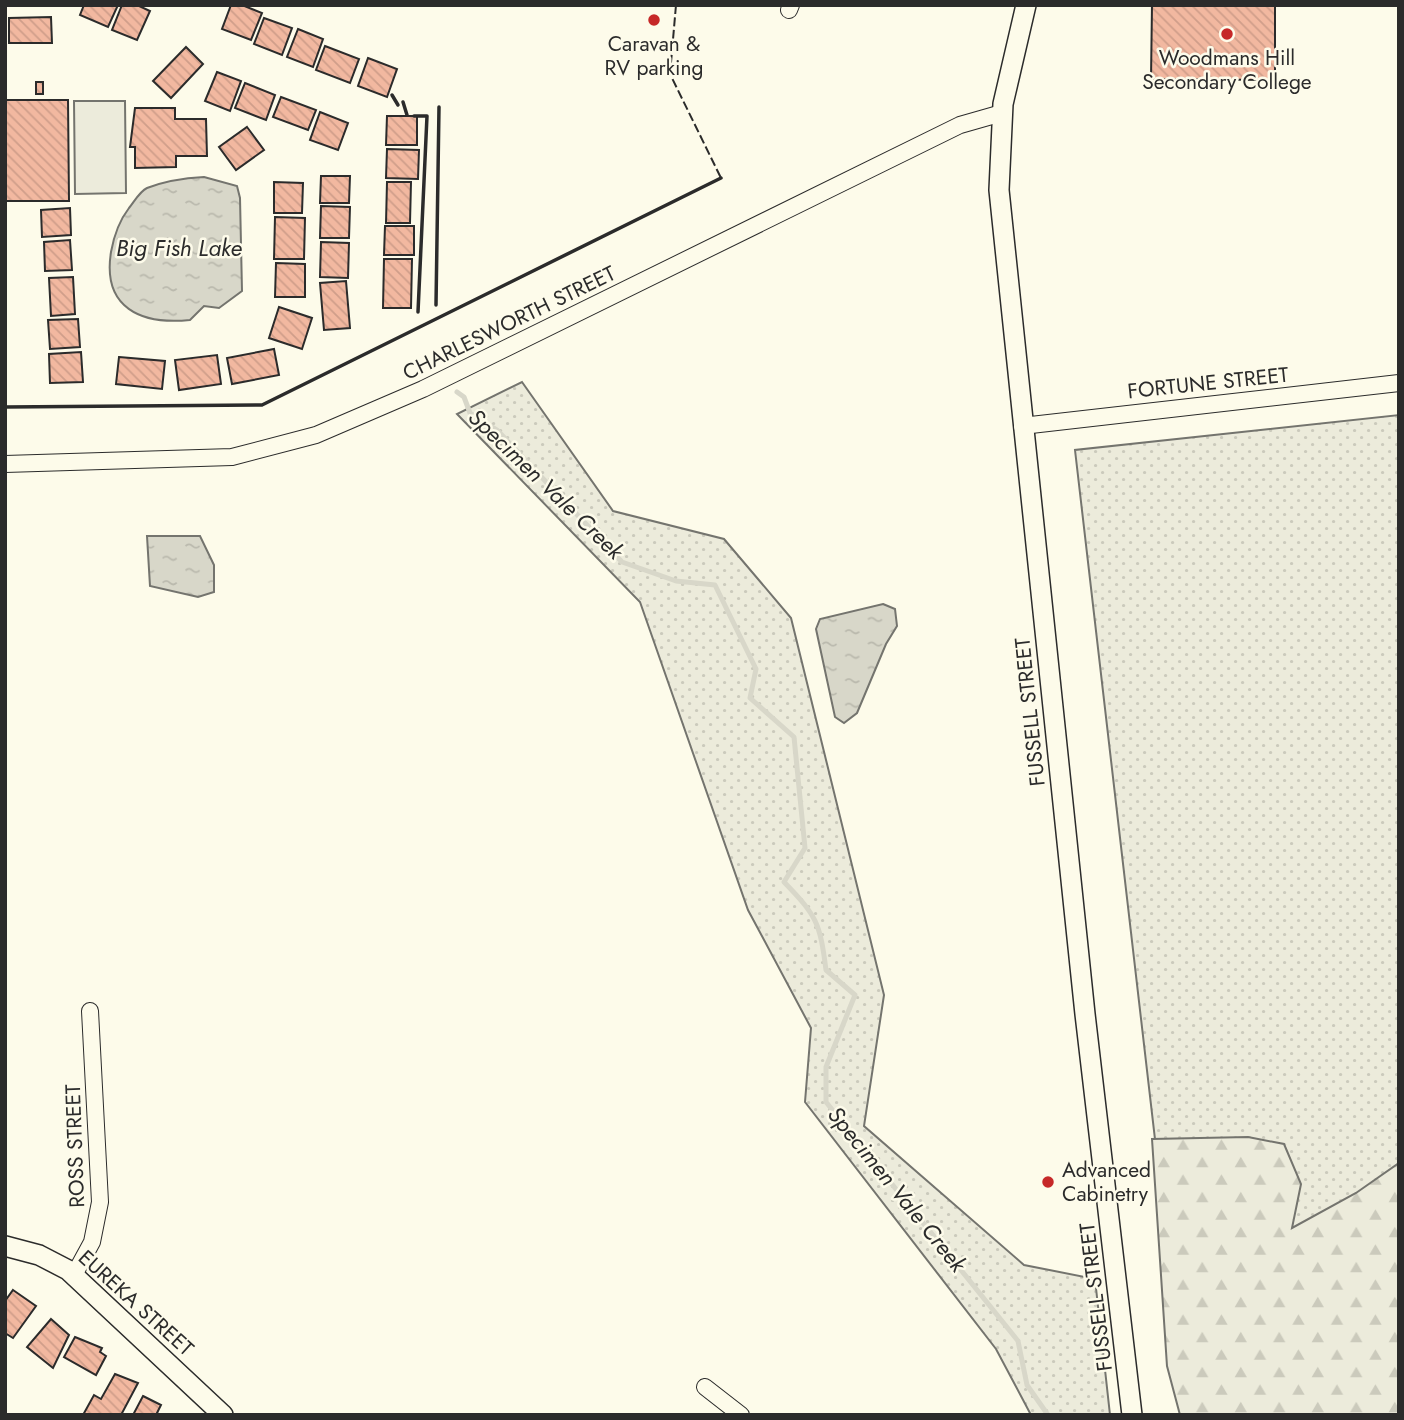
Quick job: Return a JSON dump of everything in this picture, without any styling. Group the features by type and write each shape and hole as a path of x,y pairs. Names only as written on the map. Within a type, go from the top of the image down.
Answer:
{"street":[{"name":"FUSSELL STREET","path":"1026,5 1002,113 999,190 1022,426 1132,1415"},
{"name":"CHARLESWORTH STREET","path":"5,464 232,457 316,435 423,389 960,125 1002,113"},
{"name":"FORTUNE STREET","path":"1022,426 1399,383"},
{"name":"ROSS STREET","path":"74,1275 94,1236 100,1202 90,1011"},
{"name":"EUREKA STREET","path":"5,1246 48,1259 74,1275 223,1415"},
{"path":"705,1387 741,1415"}],"green space":[{"path":"74,101 125,101 126,193 75,194"},
{"path":"522,382 613,511 724,539 791,618 884,995 864,1126 1024,1265 1095,1279 1110,1415 1031,1415 996,1349 805,1102 811,1028 748,910 640,602 457,414"},
{"path":"1399,415 1399,1415 1187,1415 1075,450"},
{"path":"1248,1137 1284,1144 1301,1184 1292,1228 1356,1193 1399,1163 1399,1415 1180,1415 1167,1366 1152,1139"}],"water":[{"name":"Big Fish Lake","path":"204,177 237,186 240,198 242,291 219,308 204,306 190,320 156,319 129,309 119,299 113,287 110,271 115,234 125,213 147,188 175,180"},
{"path":"147,536 200,536 214,565 214,592 198,597 150,586"},
{"path":"883,604 895,609 897,626 886,644 857,713 844,723 835,717 816,629 820,619"}],"building":[{"path":"84,5 118,5 108,27 80,15"},
{"path":"122,5 137,5 150,11 137,40 112,30"},
{"path":"231,5 242,5 262,13 251,40 222,29"},
{"path":"1152,5 1275,5 1275,80 1151,79"},
{"path":"51,17 52,43 9,43 9,18"},
{"path":"264,18 292,28 282,55 254,44"},
{"path":"298,29 323,39 313,67 287,57"},
{"path":"325,46 359,59 350,83 316,70"},
{"path":"186,47 203,64 171,98 153,81"},
{"path":"368,58 397,69 387,97 358,86"},
{"path":"217,72 241,81 230,111 205,101"},
{"path":"36,82 43,82 43,94 36,94"},
{"path":"245,83 275,95 266,120 235,108"},
{"path":"281,97 316,110 308,130 273,117"},
{"path":"5,100 68,100 69,201 5,201"},
{"path":"135,108 175,108 175,119 206,119 207,156 176,156 176,167 135,168 135,147 130,147"},
{"path":"320,112 348,123 338,150 310,140"},
{"path":"387,116 417,116 417,145 386,145"},
{"path":"247,127 264,150 236,170 219,147"},
{"path":"387,149 419,150 418,179 386,178"},
{"path":"321,176 350,176 349,203 320,203"},
{"path":"274,182 303,183 302,213 274,213"},
{"path":"387,182 411,182 410,223 386,223"},
{"path":"321,206 350,207 349,238 320,238"},
{"path":"70,208 71,235 42,237 41,210"},
{"path":"275,217 305,218 304,259 274,259"},
{"path":"385,226 414,226 414,255 384,255"},
{"path":"70,240 72,270 45,271 44,242"},
{"path":"321,242 349,243 348,278 320,277"},
{"path":"384,259 412,259 411,308 383,308"},
{"path":"276,263 305,264 305,297 275,297"},
{"path":"73,277 75,314 51,316 49,278"},
{"path":"346,281 350,328 324,330 320,283"},
{"path":"279,307 312,318 302,349 269,338"},
{"path":"78,319 80,347 50,349 48,320"},
{"path":"274,349 279,375 232,384 227,358"},
{"path":"81,352 83,382 50,383 49,354"},
{"path":"217,355 221,384 179,390 175,360"},
{"path":"119,357 165,361 162,389 116,384"},
{"path":"13,1290 36,1306 13,1338 5,1333 5,1301"},
{"path":"51,1319 69,1335 53,1368 27,1347"},
{"path":"75,1337 102,1348 100,1352 106,1356 96,1375 64,1357"},
{"path":"115,1374 138,1383 121,1415 83,1415 94,1395 101,1399"},
{"path":"143,1396 161,1405 157,1413 160,1415 133,1415"}],"waterway":[{"name":"Specimen Vale Creek","path":"457,392 464,397 470,413 497,430 622,562 676,581 715,585 756,669 750,698 794,737 805,848 784,882 804,903 815,921 822,941 826,970 855,995 826,1067 826,1102 1018,1341 1027,1385 1048,1415"}],"fence":[{"path":"676,5 670,74 721,178"}],"wall":[{"path":"392,95 398,105"},
{"path":"403,102 407,115"},
{"path":"436,305 439,107"},
{"path":"414,116 427,116 418,312"},
{"path":"5,407 262,405 721,178"}],"place":[{"name":"Caravan & RV parking","path":"654,20"},
{"name":"Woodmans Hill Secondary College","path":"1227,34"},
{"name":"Advanced Cabinetry","path":"1048,1182"}]}
